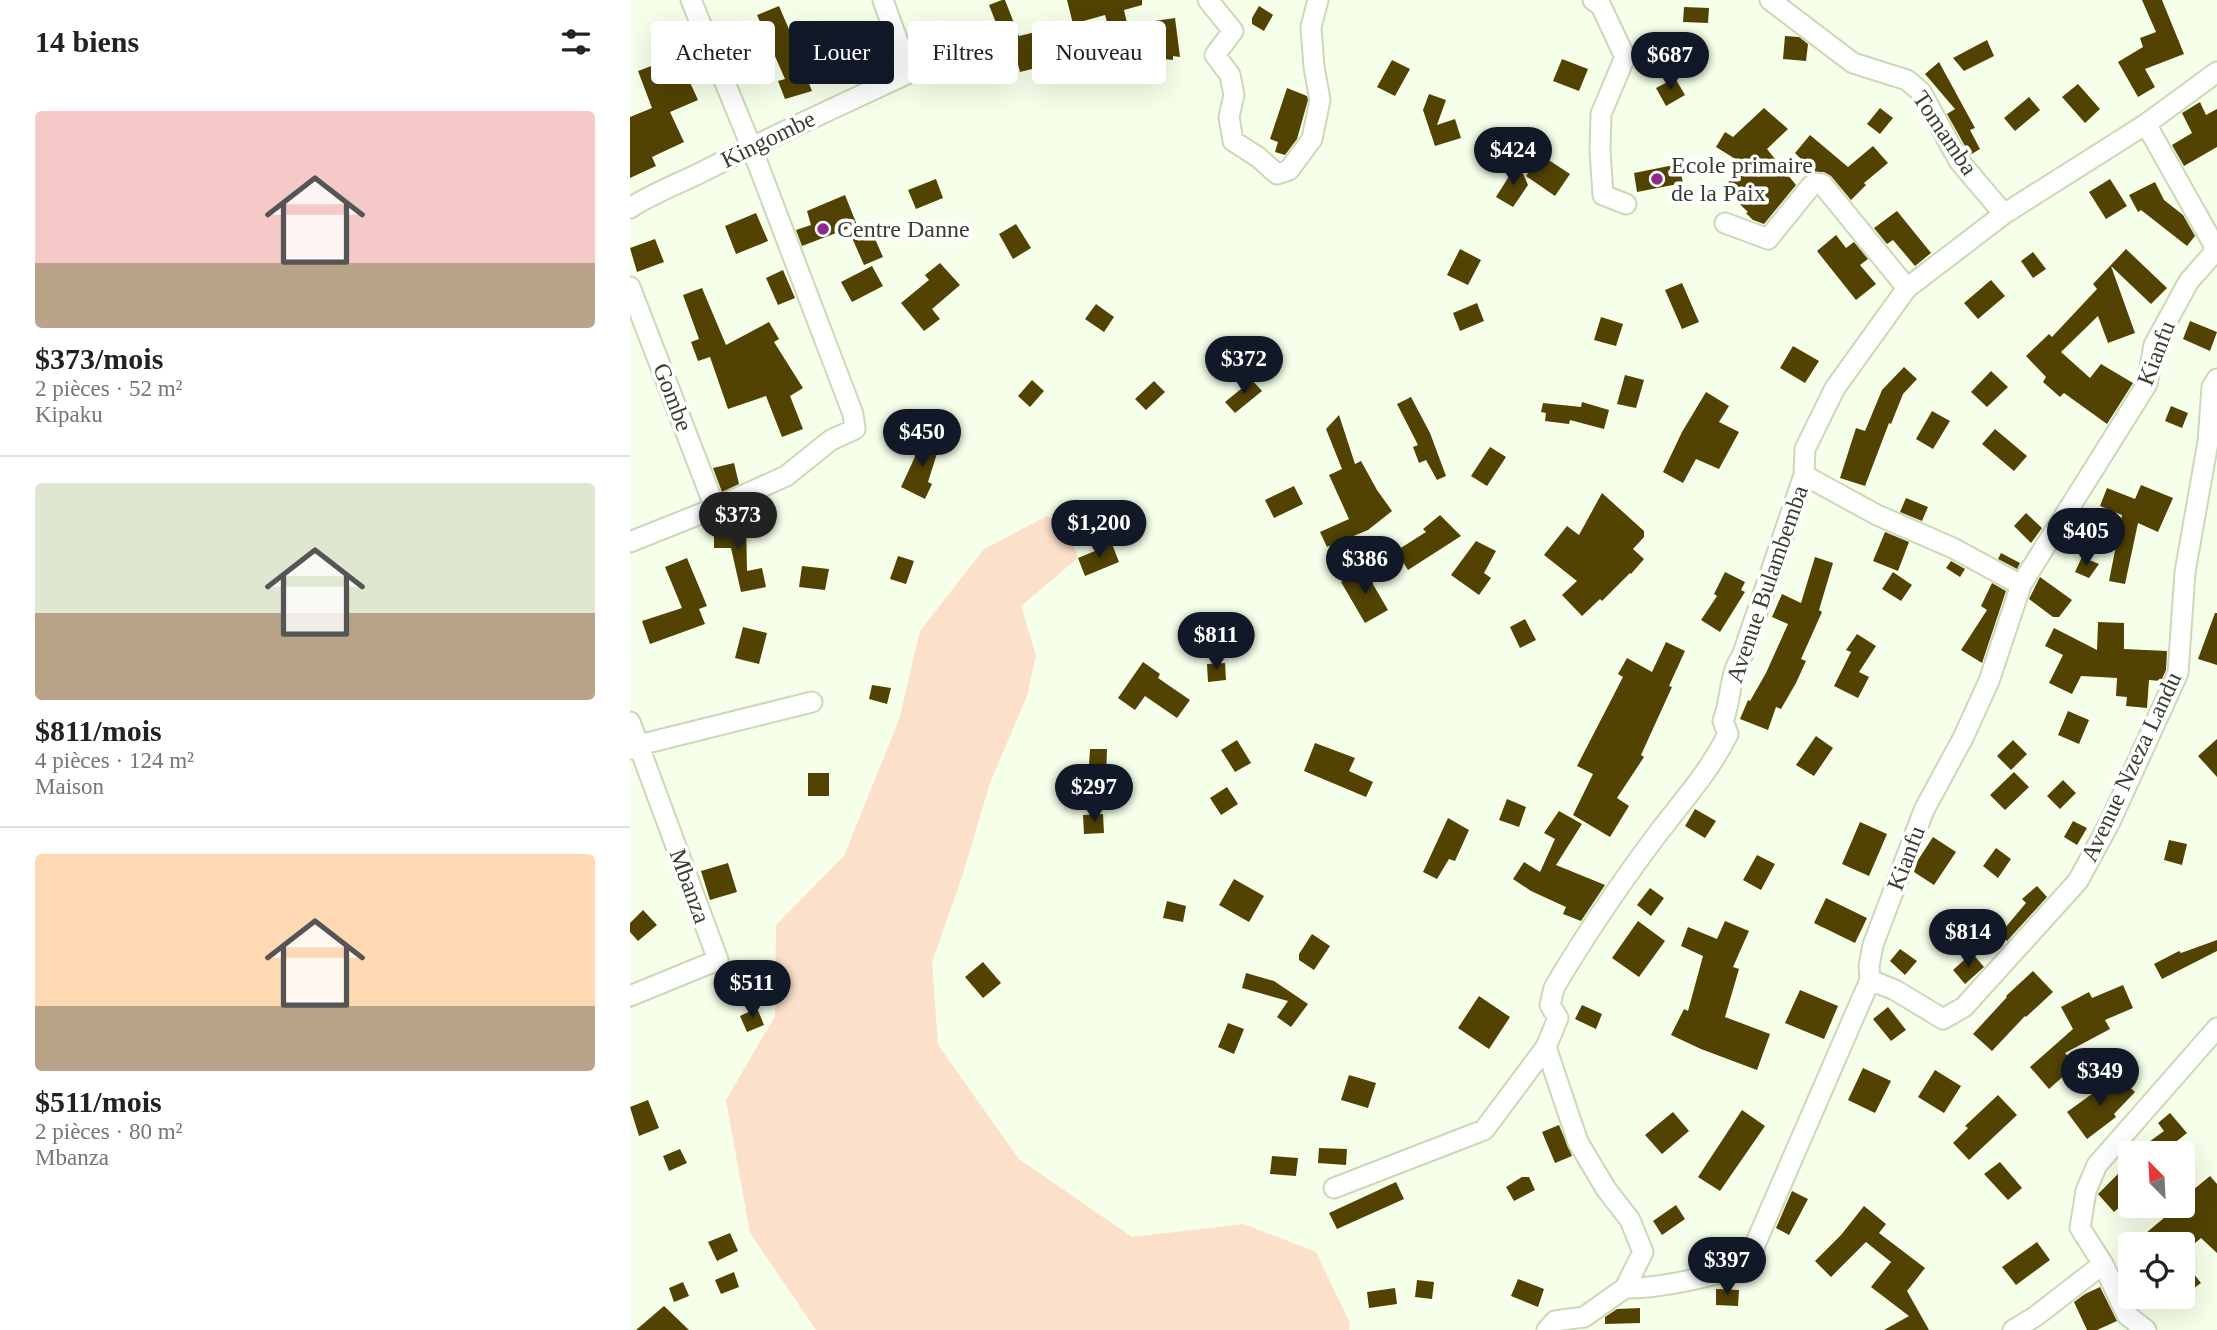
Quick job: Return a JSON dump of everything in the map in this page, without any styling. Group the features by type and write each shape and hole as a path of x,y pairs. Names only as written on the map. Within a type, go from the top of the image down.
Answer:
{"street":[{"path":"630,542 786,476 831,440 855,429 853,414 751,146 691,0"},
{"name":"Kingombe","path":"630,208 650,195 751,146 907,74 883,0"},
{"path":"1208,0 1233,31 1215,55 1230,75 1234,95 1230,117 1233,141 1258,157 1277,174 1289,170 1312,139 1320,100 1311,27 1318,0"},
{"path":"1592,0 1601,6 1625,57 1601,114 1600,151 1602,195 1626,204"},
{"name":"Tomamba","path":"1770,0 1853,63 1907,80 1914,85 1921,92 1959,161 2004,214"},
{"name":"Avenue Bulambemba","path":"1334,1188 1484,1130 1546,1047 1558,1018 1550,1005 1554,988 1625,878 1685,801 1728,734 1723,721 1730,703 1734,667 1742,656 1804,475 1805,449 1835,388 1907,288 2004,214 2146,124 2217,72"},
{"name":"Kianfu","path":"1625,1288 1672,1282 1734,1269 1747,1263 1870,980 1869,966 1873,945 1924,810 1963,738 1989,681 2021,585 2147,384 2154,345 2189,281 2213,254 2214,245 2146,124"},
{"path":"1725,223 1768,239 1811,186 1822,184 1907,288"},
{"name":"Gombe","path":"630,287 715,508"},
{"name":"Avenue Nzeza Landu","path":"1870,980 1895,990 1943,1019 1964,1007 2078,881 2110,822 2178,673 2185,572 2208,442 2212,387 2217,379"},
{"path":"1804,475 1877,515 1953,548 2021,585"},
{"path":"634,747 812,702"},
{"name":"Mbanza","path":"630,722 634,747 719,960 630,996"},
{"path":"2146,1330 2127,1315 2103,1264 2080,1228 2089,1180 2097,1165 2217,1028"},
{"path":"1546,1047 1578,1142 1606,1189 1630,1220 1643,1252 1625,1288 1584,1317 1555,1321 1547,1330"},
{"path":"2013,1330 2036,1316 2103,1264"}],"shaded area":[{"path":"1047,516 1067,526 1078,558 1021,606 1036,655 1027,696 990,783 962,877 932,962 938,1045 1019,1159 1132,1237 1244,1224 1316,1252 1350,1323 1349,1330 816,1330 750,1233 726,1100 775,1016 776,925 844,856 899,720 920,631 984,549"}],"building":[{"path":"1005,0 1013,21 995,21 989,5"},
{"path":"1067,0 1142,0 1142,5 1124,10 1127,21 1107,21 1105,15 1072,21"},
{"path":"2142,0 2162,0 2184,54 2145,69 2155,87 2138,97 2118,62 2143,47 2140,38 2156,32"},
{"path":"779,6 789,29 789,84 809,84 812,91 785,99 778,81 785,79 775,56 775,21 760,21 757,15"},
{"path":"1259,6 1273,15 1264,31 1252,24 1252,18"},
{"path":"1684,7 1709,8 1708,23 1683,22"},
{"path":"1175,18 1180,57 1173,56 1173,60 1166,59 1166,21 1154,21"},
{"path":"1018,33 1019,36 1032,33 1032,69 1020,72"},
{"path":"1785,36 1799,37 1808,44 1806,61 1783,59"},
{"path":"1987,40 1994,56 1964,71 1953,58"},
{"path":"1562,59 1588,69 1579,91 1553,81"},
{"path":"1392,60 1410,69 1395,96 1377,87"},
{"path":"1939,62 1975,128 1970,130 1980,149 1970,155 1947,114 1955,109 1925,74"},
{"path":"651,66 651,84 691,84 698,100 670,112 684,142 652,157 656,166 630,178 630,117 652,108 638,71"},
{"path":"1675,78 1685,95 1666,106 1656,88"},
{"path":"2078,84 2100,109 2085,123 2062,97"},
{"path":"1287,88 1307,96 1308,100 1297,139 1285,155 1275,152 1278,142 1270,139"},
{"path":"1429,94 1446,100 1437,125 1455,119 1461,138 1435,146 1423,110"},
{"path":"2029,97 2040,110 2015,131 2004,118"},
{"path":"2200,102 2206,115 2217,109 2217,147 2184,166 2172,145 2192,133 2182,113"},
{"path":"1764,108 1788,129 1767,149 1796,185 1764,224 1753,220 1723,188 1745,165 1716,147 1725,132 1733,137"},
{"path":"1880,108 1893,118 1880,134 1867,124"},
{"path":"1506,135 1514,154 1495,162 1487,143"},
{"path":"1810,135 1848,167 1873,146 1888,163 1864,183 1866,185 1851,200 1831,176 1824,172 1814,172 1795,153"},
{"path":"1541,155 1570,174 1555,196 1526,176"},
{"path":"1518,162 1528,185 1513,207 1496,197"},
{"path":"1679,164 1683,183 1637,192 1634,173"},
{"path":"936,179 943,198 916,209 908,190"},
{"path":"2110,179 2127,206 2106,219 2089,192"},
{"path":"2155,182 2164,200 2183,215 2195,236 2187,246 2141,210 2138,212 2129,195"},
{"name":"Centre Danne","path":"845,195 857,225 802,246 796,230 811,225 807,211"},
{"path":"1897,211 1931,253 1915,266 1893,240 1887,244 1874,228"},
{"path":"756,213 768,241 736,254 725,226"},
{"path":"868,223 883,257 864,265 849,231"},
{"path":"1016,224 1031,248 1013,259 999,234"},
{"path":"1836,235 1846,248 1854,242 1868,259 1860,265 1876,284 1856,300 1817,251"},
{"path":"655,239 664,262 637,272 630,248"},
{"path":"1460,249 1481,260 1468,285 1447,275"},
{"path":"2126,249 2167,288 2151,304 2111,266 2135,333 2108,343 2098,316 2061,352 2090,378 2101,364 2133,383 2107,424 2064,393 2060,397 2043,382 2046,377 2026,356 2049,334 2052,337 2097,289 2093,284"},
{"path":"2033,252 2046,269 2033,278 2021,261"},
{"path":"940,263 960,285 932,309 940,319 924,331 901,303 929,280 925,275"},
{"path":"872,266 883,286 852,302 841,282"},
{"path":"783,270 795,298 778,305 766,278"},
{"path":"1991,280 2005,296 1978,319 1964,303"},
{"path":"1682,283 1699,322 1682,329 1665,290"},
{"path":"702,288 726,345 769,322 779,339 774,342 803,388 790,396 803,429 782,437 766,396 728,409 710,357 698,361 691,342 699,339 683,295"},
{"path":"1477,303 1484,321 1460,331 1453,313"},
{"path":"1096,304 1114,317 1104,332 1085,319"},
{"path":"1601,317 1623,324 1616,346 1594,340"},
{"path":"2190,321 2217,332 2210,351 2183,339"},
{"path":"1793,346 1819,361 1805,383 1780,368"},
{"path":"1904,367 1917,379 1903,394 1865,486 1840,478 1856,428 1865,431 1882,390"},
{"path":"1991,371 2008,387 1987,407 1971,392"},
{"path":"1625,375 1644,380 1636,408 1617,404"},
{"path":"1032,380 1044,391 1030,407 1018,396"},
{"path":"1252,380 1262,391 1235,413 1225,402"},
{"path":"1154,381 1165,392 1146,410 1135,399"},
{"path":"1706,392 1729,406 1719,422 1739,432 1719,469 1696,459 1683,483 1663,472 1682,432"},
{"path":"1411,397 1430,433 1446,476 1437,480 1426,460 1419,463 1413,447 1418,445 1397,404"},
{"path":"1582,402 1609,410 1604,429 1570,420 1569,424 1545,421 1546,413 1541,412 1543,403 1581,407"},
{"path":"2171,406 2188,413 2182,428 2165,421"},
{"path":"1932,411 1950,421 1933,449 1916,439"},
{"path":"1339,415 1355,464 1361,461 1392,511 1368,530 1327,547 1320,532 1349,519 1329,475 1342,469 1326,429"},
{"path":"1995,429 2027,456 2014,471 1982,444"},
{"path":"921,438 940,444 928,482 932,484 925,499 901,487"},
{"path":"1490,447 1506,457 1487,486 1471,476"},
{"path":"734,463 739,484 722,492 713,468"},
{"path":"2141,485 2173,498 2158,532 2138,523 2125,584 2109,581 2122,515 2100,506 2107,488 2135,499"},
{"path":"1294,486 1303,504 1274,518 1265,500"},
{"path":"1602,493 1644,531 1644,537 1633,549 1644,559 1602,601 1600,599 1582,616 1562,595 1577,581 1544,555 1567,526 1579,535"},
{"path":"1906,498 1928,507 1922,521 1900,512"},
{"path":"2026,513 2042,528 2031,543 2014,526"},
{"path":"732,514 733,523 746,522 747,571 762,568 766,587 741,592 731,548 714,548 714,522"},
{"path":"1440,515 1461,536 1408,570 1396,551 1426,532 1423,529"},
{"path":"1885,532 1909,542 1898,571 1873,561"},
{"path":"1476,541 1496,551 1484,573 1491,578 1479,595 1451,575"},
{"path":"1112,544 1119,562 1085,576 1078,558"},
{"path":"2001,553 2020,563 2017,569 1998,559"},
{"path":"898,556 914,561 906,584 890,579"},
{"path":"1815,557 1833,563 1819,610 1822,612 1801,659 1806,661 1796,683 1781,709 1776,707 1768,730 1740,719 1748,700 1750,701 1766,673 1788,624 1772,617 1782,594 1801,603"},
{"path":"2082,557 2099,564 2089,578 2075,572"},
{"path":"687,558 707,606 699,609 705,624 650,644 642,621 682,608 665,567"},
{"path":"1951,561 1965,569 1960,577 1946,568"},
{"path":"802,566 829,569 825,590 799,587"},
{"path":"1364,569 1388,610 1365,623 1341,582"},
{"path":"1725,572 1745,582 1741,590 1745,592 1720,632 1701,620 1717,596 1714,594"},
{"path":"1893,572 1912,585 1901,601 1882,589"},
{"path":"2040,577 2072,600 2059,617 2053,617 2029,599"},
{"path":"1992,583 2006,591 1982,663 1961,650 1987,610 1981,606"},
{"path":"2217,613 2217,665 2198,659"},
{"path":"1525,619 1536,640 1520,648 1510,627"},
{"path":"2098,622 2124,623 2124,649 2167,651 2166,670 2161,681 2149,680 2147,708 2126,706 2127,697 2116,696 2117,678 2081,676 2072,694 2049,683 2063,655 2045,646 2054,628 2097,650"},
{"path":"743,627 767,633 759,664 735,658"},
{"path":"1857,634 1876,646 1859,672 1869,677 1858,698 1834,686 1851,652 1846,650"},
{"path":"1666,642 1685,651 1641,755 1644,757 1617,798 1629,806 1610,837 1573,815 1593,774 1577,766 1623,677 1618,674 1627,658 1652,672"},
{"path":"1143,662 1160,674 1158,678 1190,700 1177,718 1145,696 1135,710 1118,698"},
{"path":"1225,663 1226,680 1208,682 1207,664"},
{"path":"872,685 891,688 887,704 869,699"},
{"path":"2068,711 2089,720 2079,744 2058,735"},
{"path":"1816,736 1833,748 1814,776 1796,765"},
{"path":"2217,739 2217,777 2198,756"},
{"path":"1237,740 1251,763 1235,772 1221,750"},
{"path":"2013,740 2027,754 2011,770 1997,756"},
{"path":"1315,743 1355,758 1349,771 1373,782 1366,797 1304,771"},
{"path":"1090,749 1107,749 1106,780 1088,780"},
{"path":"2014,772 2029,787 2005,810 1990,795"},
{"path":"808,773 829,773 829,796 808,796"},
{"path":"2063,780 2076,793 2060,809 2047,796"},
{"path":"1227,787 1238,804 1221,815 1210,798"},
{"path":"1507,799 1526,807 1519,827 1499,820"},
{"path":"1695,809 1716,821 1705,838 1685,826"},
{"path":"1559,811 1582,824 1556,865 1605,885 1581,921 1563,914 1566,907 1531,891 1513,879 1524,862 1540,872 1555,839 1544,833"},
{"path":"1103,814 1104,833 1084,834 1083,815"},
{"path":"1448,818 1469,830 1455,861 1449,859 1437,879 1423,872"},
{"path":"2073,821 2087,828 2077,845 2064,837"},
{"path":"1860,822 1887,834 1869,876 1842,864"},
{"path":"1933,837 1956,852 1934,885 1914,872 1918,860"},
{"path":"2169,840 2187,844 2182,865 2164,860"},
{"path":"1996,848 2011,859 1998,878 1983,866"},
{"path":"1757,855 1775,864 1761,890 1743,880"},
{"path":"728,863 737,892 710,900 701,871"},
{"path":"1234,879 1264,896 1249,922 1219,905"},
{"path":"2037,886 2047,897 2007,941 1999,935 2026,903 2022,899"},
{"path":"1650,888 1664,898 1651,916 1637,905"},
{"path":"1826,898 1867,918 1855,943 1814,923"},
{"path":"1167,901 1186,906 1183,922 1163,918"},
{"path":"643,910 657,925 638,941 630,932 630,923"},
{"path":"1638,921 1665,941 1639,977 1612,958"},
{"path":"1725,921 1749,931 1733,967 1739,969 1725,1017 1770,1034 1757,1070 1671,1035 1684,1009 1688,1011 1703,956 1681,946 1688,927 1717,939"},
{"path":"1312,934 1330,946 1314,970 1299,960 1299,954"},
{"path":"2217,940 2217,951 2162,979 2154,964 2179,951 2181,953"},
{"path":"1900,949 1917,961 1905,975 1890,961"},
{"path":"1972,953 1984,967 1965,984 1953,970"},
{"path":"983,962 1001,983 983,998 965,977"},
{"path":"2033,971 2053,992 2025,1016 1992,1051 1973,1034 2006,996"},
{"path":"1246,973 1274,981 1308,1004 1291,1027 1277,1017 1288,1001 1242,988"},
{"path":"2123,985 2133,1008 2105,1020 2110,1029 2065,1053 2076,1065 2049,1089 2030,1067 2073,1029 2061,1007 2089,992 2092,998"},
{"path":"1800,990 1838,1006 1824,1039 1785,1023"},
{"path":"1479,996 1510,1017 1489,1049 1458,1028"},
{"path":"1582,1005 1602,1014 1596,1029 1575,1019"},
{"path":"1888,1007 1906,1030 1891,1041 1873,1019"},
{"path":"757,1008 764,1025 747,1032 740,1016"},
{"path":"1228,1023 1244,1029 1234,1054 1218,1047"},
{"path":"1863,1068 1891,1081 1875,1113 1848,1100"},
{"path":"1935,1070 1961,1086 1944,1113 1918,1097"},
{"path":"1349,1075 1376,1083 1368,1108 1341,1100"},
{"path":"2120,1078 2135,1092 2114,1114 2116,1117 2087,1139 2067,1112 2096,1091 2101,1098"},
{"path":"1998,1095 2017,1115 1969,1160 1953,1143 1968,1128 1965,1126"},
{"path":"648,1100 659,1128 639,1136 630,1107"},
{"path":"1742,1110 1765,1126 1720,1191 1698,1177"},
{"path":"1673,1112 1689,1131 1662,1154 1645,1135"},
{"path":"2170,1113 2187,1133 2177,1141 2150,1141 2164,1131 2158,1123"},
{"path":"1559,1125 1572,1156 1555,1163 1542,1132"},
{"path":"1319,1148 1347,1149 1346,1165 1318,1163"},
{"path":"680,1149 687,1163 669,1171 663,1156"},
{"path":"1272,1156 1298,1158 1296,1176 1270,1174"},
{"path":"2000,1162 2022,1188 2008,1200 1984,1174"},
{"path":"2118,1174 2118,1208 2114,1212 2098,1194"},
{"path":"2210,1176 2217,1184 2217,1253 2201,1238 2195,1243 2195,1232 2147,1232 2164,1218 2195,1218 2195,1188"},
{"path":"1522,1177 1529,1177 1535,1190 1514,1201 1506,1187"},
{"path":"1396,1182 1404,1199 1337,1229 1329,1213"},
{"path":"1792,1191 1808,1199 1789,1235 1776,1228"},
{"path":"1676,1205 1685,1219 1662,1235 1653,1221"},
{"path":"1864,1206 1886,1224 1879,1233 1925,1268 1907,1291 1929,1330 1884,1330 1909,1316 1871,1287 1891,1262 1866,1242 1831,1277 1815,1261 1841,1235"},
{"path":"730,1233 738,1251 717,1261 708,1242"},
{"path":"2037,1242 2050,1260 2016,1285 2002,1267"},
{"path":"734,1272 739,1287 721,1294 715,1280"},
{"path":"2195,1275 2201,1283 2195,1287"},
{"path":"1518,1279 1544,1289 1538,1307 1511,1296"},
{"path":"1417,1280 1434,1282 1432,1299 1415,1297"},
{"path":"683,1282 689,1296 674,1302 669,1288"},
{"path":"2100,1287 2117,1321 2097,1330 2087,1330 2074,1302"},
{"path":"1395,1288 1397,1304 1369,1308 1367,1292"},
{"path":"1716,1289 1739,1290 1738,1306 1716,1305"},
{"path":"664,1306 689,1330 636,1330"},
{"path":"1640,1308 1640,1323 1605,1324 1605,1317 1617,1309"}],"place":[{"name":"Ecole primaire de la Paix","path":"1657,179"},
{"name":"Centre Danne","path":"823,229"}]}
